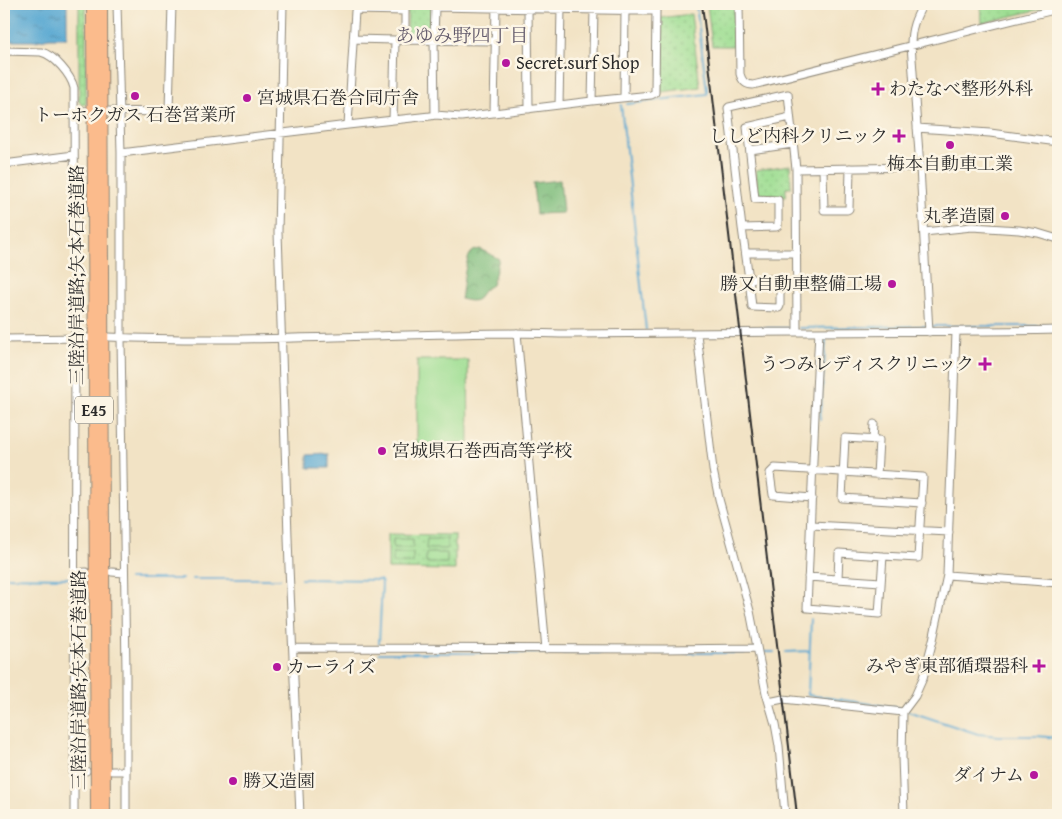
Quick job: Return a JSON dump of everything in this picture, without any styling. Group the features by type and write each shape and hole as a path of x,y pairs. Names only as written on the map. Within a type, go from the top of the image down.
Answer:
{"highway":[{"name":"三陸沿岸道路;矢本石巻道路","path":"92,4 96,815"},
{"name":"三陸沿岸道路;矢本石巻道路","path":"102,4 105,815"}],"street":[{"path":"118,4 121,153 126,815"},
{"path":"108,111 167,112 169,110 172,4"},
{"path":"283,4 278,232 300,815"},
{"path":"739,4 740,74 742,80 748,85 1058,10"},
{"path":"924,4 913,26 911,45 929,332"},
{"path":"121,153 435,115 461,117 651,95 655,93 656,11 528,9 496,6 435,7 435,115"},
{"path":"494,113 496,6"},
{"path":"348,125 355,11 405,7 405,40"},
{"path":"528,9 529,109"},
{"path":"560,105 561,9"},
{"path":"592,101 594,10"},
{"path":"624,97 625,10"},
{"path":"353,38 496,40"},
{"path":"393,120 395,40"},
{"path":"4,51 41,52 51,57 71,79 74,88 74,815"},
{"path":"749,279 778,279 780,281 779,308 752,307 728,108 729,106 788,94 796,169 797,332"},
{"path":"74,111 86,111"},
{"path":"742,228 778,226 778,200 755,199 747,127 790,117"},
{"path":"917,128 990,133 1058,142"},
{"path":"750,150 793,144"},
{"path":"4,164 74,155"},
{"path":"796,169 920,167"},
{"path":"823,169 824,210 847,210 849,209 850,168"},
{"path":"924,232 972,227 1019,230 1058,239"},
{"path":"746,253 797,254"},
{"path":"110,337 282,338 413,334 697,334 1058,330"},
{"path":"819,332 807,608 879,614 883,556"},
{"path":"904,815 903,712 915,696 923,678 948,575 956,332"},
{"path":"517,333 546,649"},
{"path":"697,334 713,470 719,499 750,611 756,648 775,724 779,746 785,815"},
{"path":"4,339 88,338"},
{"path":"873,440 874,424"},
{"path":"876,474 879,440 845,438 842,498 922,503"},
{"path":"812,498 773,496 770,472 775,468 923,477 918,558 840,553 838,579"},
{"path":"811,525 949,532"},
{"path":"74,573 86,572"},
{"path":"112,572 124,573"},
{"path":"948,575 1058,583"},
{"path":"808,577 881,582"},
{"path":"293,648 756,648"},
{"path":"769,702 783,699 903,712"},
{"path":"73,772 86,771"},
{"path":"112,771 126,771"}],"green space":[{"path":"79,4 86,4 86,104 82,105 79,102"},
{"path":"408,4 432,4 431,35 428,38 407,35"},
{"path":"707,4 734,4 735,46 712,46"},
{"path":"981,4 1058,4 1058,5 982,23"},
{"path":"691,14 700,87 661,92 659,90 660,18"},
{"path":"790,165 791,188 786,188 786,196 761,196 758,193 756,170"},
{"path":"560,180 563,213 536,214 533,183"},
{"path":"480,249 499,259 492,285 474,301 461,299 468,260 472,252"},
{"path":"417,360 468,360 469,444 417,444"},
{"path":"388,534 455,535 455,570 388,569"},
{"path":"393,539 413,539 413,548 393,548"},
{"path":"427,539 447,539 447,549 426,549"},
{"path":"393,553 413,553 413,563 393,563"},
{"path":"426,553 447,553 447,563 426,563"}],"water":[{"path":"4,4 67,4 67,38 49,38 36,41 4,41"},
{"path":"329,454 329,468 308,468 308,455"}],"waterway":[{"path":"696,4 707,91"},
{"path":"627,104 707,93"},
{"path":"621,105 646,330"},
{"path":"799,328 926,326"},
{"path":"931,326 1058,326"},
{"path":"749,328 794,328"},
{"path":"820,419 826,339"},
{"path":"4,577 68,578"},
{"path":"129,579 182,579"},
{"path":"192,579 280,579"},
{"path":"301,579 381,581 379,643"},
{"path":"811,619 808,695 899,708"},
{"path":"786,652 809,651"},
{"path":"761,652 774,652"},
{"path":"379,653 750,653"},
{"path":"908,711 978,734 1058,738"}],"railway":[{"path":"702,4 797,815"}],"place":[{"name":"Secret.surf Shop","path":"506,63"},
{"name":"わたなべ整形外科","path":"878,89"},
{"name":"トーホクガス 石巻営業所","path":"135,96"},
{"name":"宮城県石巻合同庁舎","path":"247,98"},
{"name":"ししど内科クリニック","path":"899,136"},
{"name":"梅本自動車工業","path":"950,145"},
{"name":"丸孝造園","path":"1005,216"},
{"name":"勝又自動車整備工場","path":"892,284"},
{"name":"うつみレディスクリニック","path":"985,364"},
{"name":"宮城県石巻西高等学校","path":"382,451"},
{"name":"みやぎ東部循環器科","path":"1039,666"},
{"name":"カーライズ","path":"277,667"},
{"name":"ダイナム","path":"1034,775"},
{"name":"勝又造園","path":"233,781"}],"district":[{"name":"あゆみ野四丁目","path":"462,35"}]}
